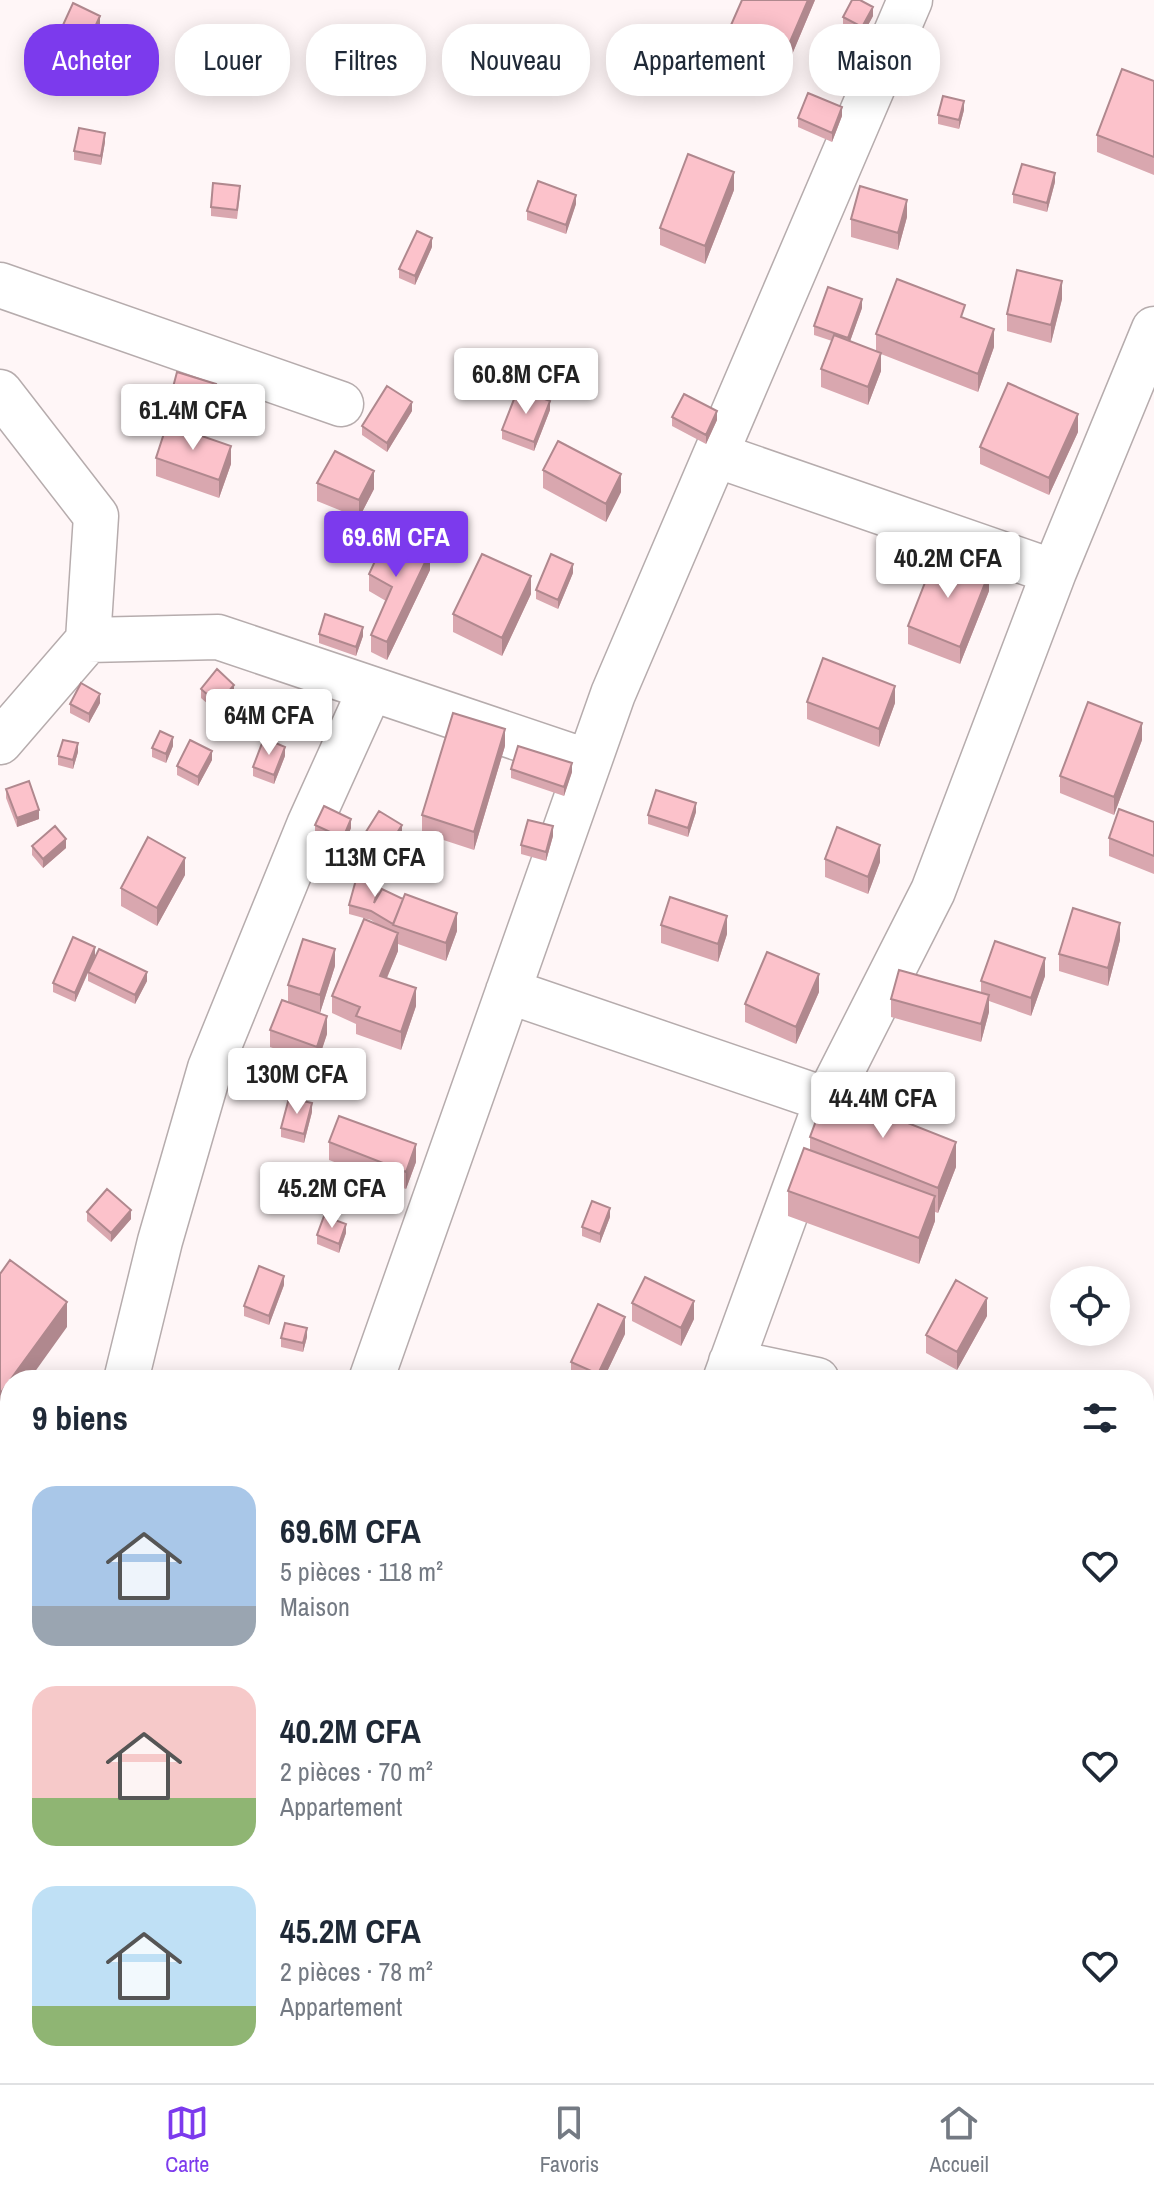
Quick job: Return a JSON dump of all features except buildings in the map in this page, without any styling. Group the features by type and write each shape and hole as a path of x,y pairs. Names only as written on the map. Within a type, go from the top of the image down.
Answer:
{"street":[{"path":"375,1370 613,694 910,0"},
{"path":"0,285 341,404"},
{"path":"728,1370 827,1100 933,891 1054,572 1154,329"},
{"path":"0,392 96,516 88,640 0,742"},
{"path":"716,455 1054,572"},
{"path":"88,640 218,637 589,762"},
{"path":"128,1370 160,1241 210,1068 309,825 370,690"},
{"path":"508,991 827,1100"}]}
